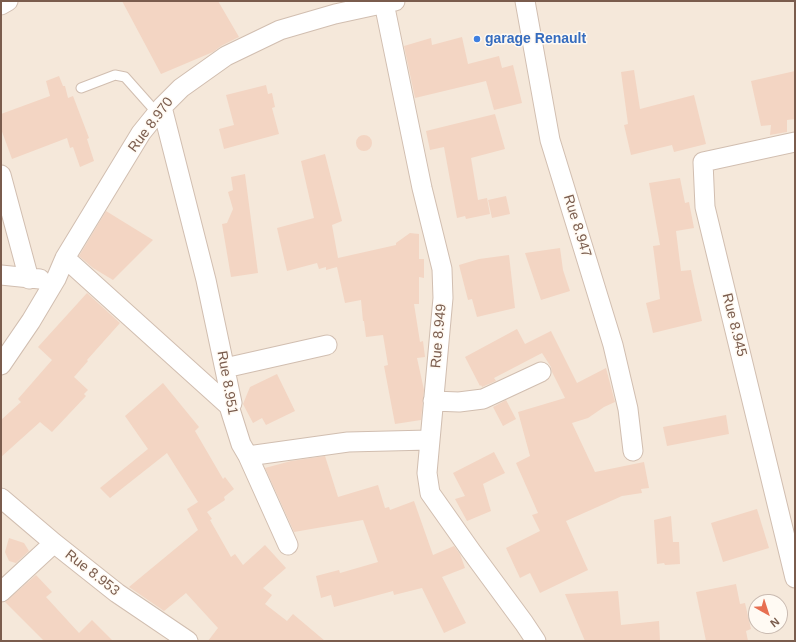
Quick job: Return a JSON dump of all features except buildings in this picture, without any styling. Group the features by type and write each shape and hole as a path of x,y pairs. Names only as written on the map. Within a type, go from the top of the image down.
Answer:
{"street":[{"name":"Rue 8.947","path":"525,1 550,140 613,345 628,409 634,451"},
{"name":"Rue 8.970","path":"1,365 31,321 56,280 66,258 142,133 160,110 181,88 226,56 330,7 390,2"},
{"name":"Rue 8.949","path":"390,2 422,188 442,269 443,298 427,473 430,493 536,641"},
{"name":"Rue 8.951","path":"160,110 206,280 232,404 229,406 241,444 248,456 288,545"},
{"name":"Rue 8.945","path":"795,142 703,162 705,207 795,578"},
{"path":"1,174 29,279"},
{"path":"66,258 229,406"},
{"path":"1,275 29,279 56,280"},
{"path":"225,368 327,345"},
{"path":"433,401 460,402 483,399 541,372"},
{"path":"248,456 348,442 430,440"},
{"name":"Rue 8.953","path":"1,498 54,543 117,593 188,641"},
{"path":"1,592 54,543"}],"lane":[{"path":"81,88 115,75 125,77 160,110"}],"shaded area":[{"path":"1,1 795,1 795,641 1,641"}],"place":[{"name":"garage Renault","path":"477,39"}]}
